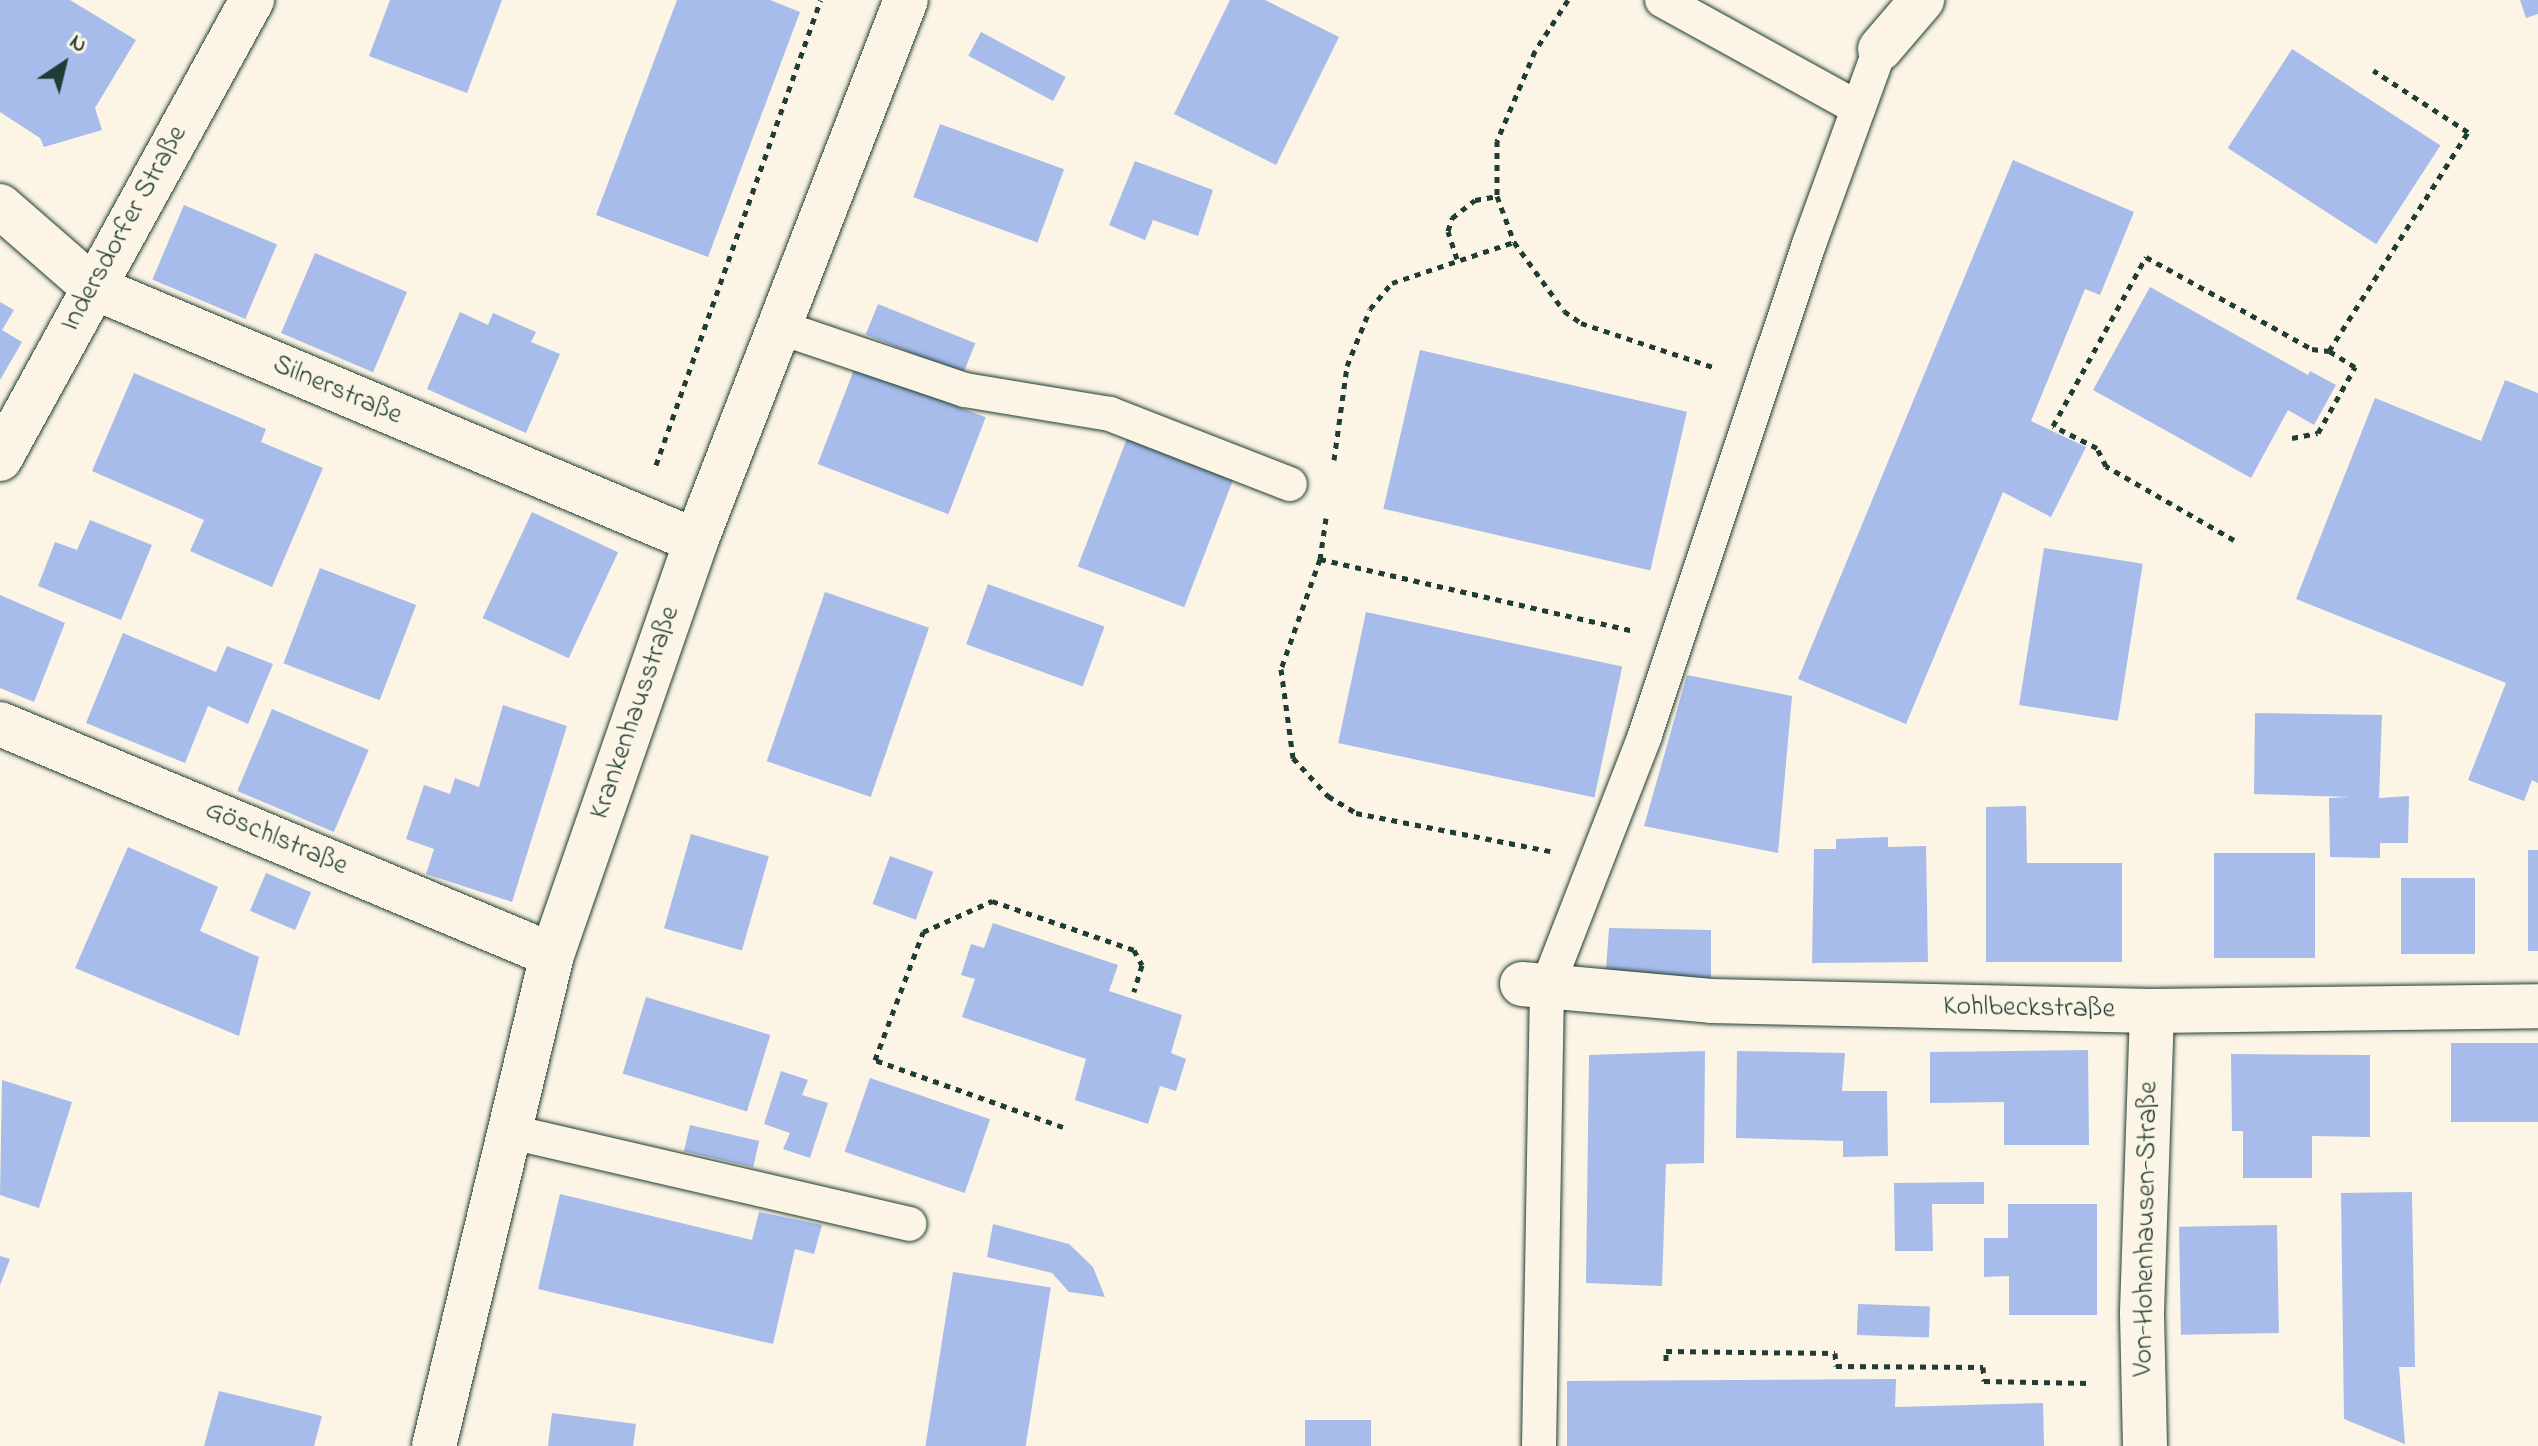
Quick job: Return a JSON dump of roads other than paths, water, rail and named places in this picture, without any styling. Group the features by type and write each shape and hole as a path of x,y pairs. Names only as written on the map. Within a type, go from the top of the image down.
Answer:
{"street":[{"name":"Indersdorfer Straße","path":"0,459 252,0"},
{"name":"Krankenhausstraße","path":"434,1446 507,1131 552,955 696,541 906,0"},
{"path":"1880,49 1922,0"},
{"name":"Silnerstraße","path":"0,206 93,287 637,519 696,541"},
{"name":"Göschlstraße","path":"0,724 552,955"},
{"name":"Kohlbeckstraße","path":"1534,985 1711,1001 2152,1011 2538,1006"},
{"name":"Von-Hohenhausen-Straße","path":"2145,1446 2143,1383 2152,1011"}],"lane":[{"path":"1662,0 1858,108"},
{"path":"1539,1446 1534,985 1594,860 1645,735 1674,640 1880,49"},
{"path":"779,327 965,390 1110,414 1245,462 1290,484"},
{"path":"507,1131 909,1224"}]}
